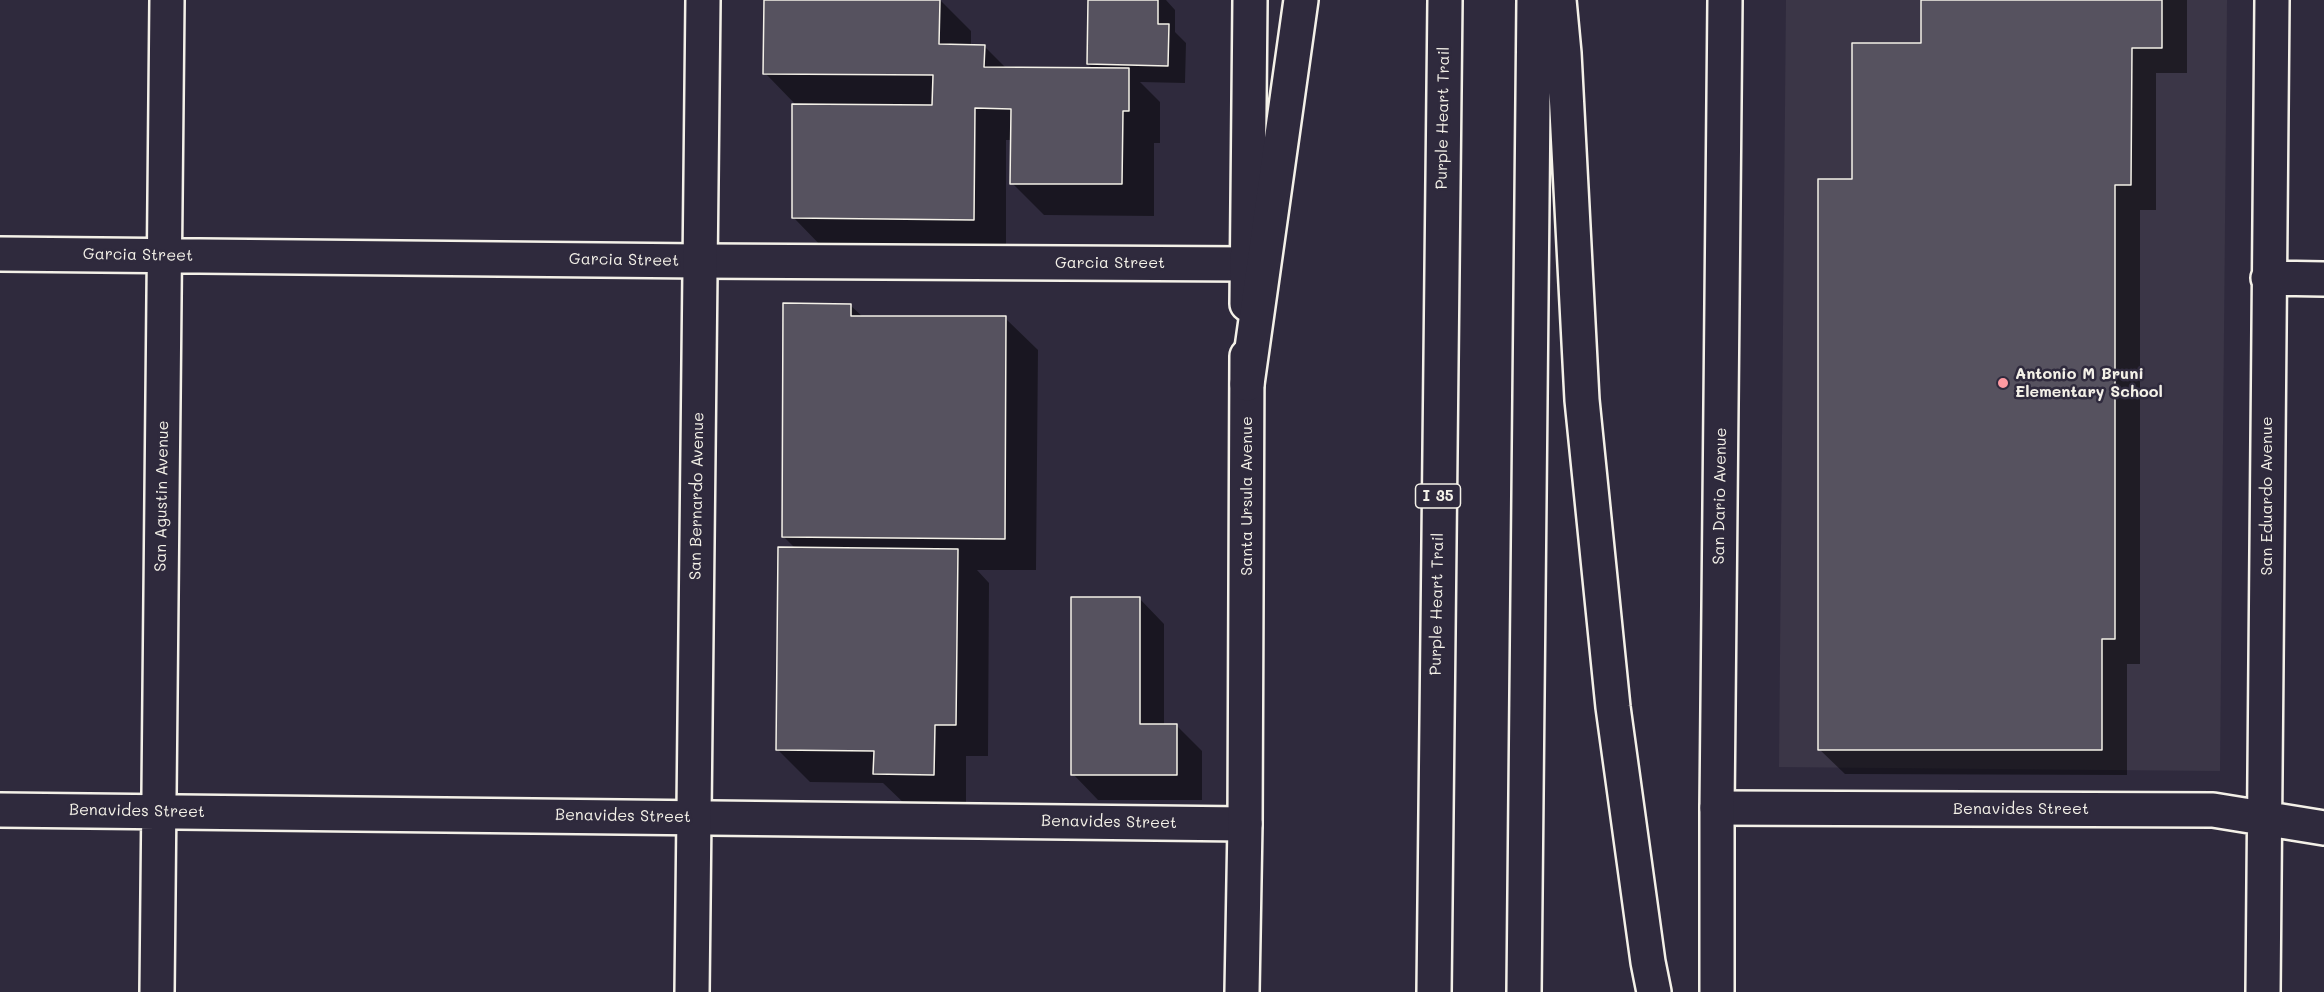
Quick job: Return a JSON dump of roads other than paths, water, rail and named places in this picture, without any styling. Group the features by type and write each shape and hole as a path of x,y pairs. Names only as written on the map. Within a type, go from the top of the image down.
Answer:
{"main road":[{"name":"San Agustin Avenue","path":"157,992 167,0"},
{"name":"San Bernardo Avenue","path":"692,992 702,0"},
{"name":"Santa Ursula Avenue","path":"1242,992 1250,0"},
{"path":"1247,384 1301,0"},
{"name":"Purple Heart Trail","path":"1434,992 1445,0"},
{"path":"1524,992 1534,0"},
{"path":"1559,0 1564,53 1582,400 1613,707 1654,992"},
{"name":"San Dario Avenue","path":"1717,992 1725,0"},
{"name":"San Eduardo Avenue","path":"2263,992 2272,0"},
{"name":"Garcia Street","path":"0,254 1248,264"},
{"path":"2268,278 2324,279"},
{"name":"Benavides Street","path":"1717,808 2213,810 2324,828"},
{"name":"Benavides Street","path":"0,810 1245,824"}],"place":[{"name":"Antonio M Bruni Elementary School","path":"2003,383"}]}
